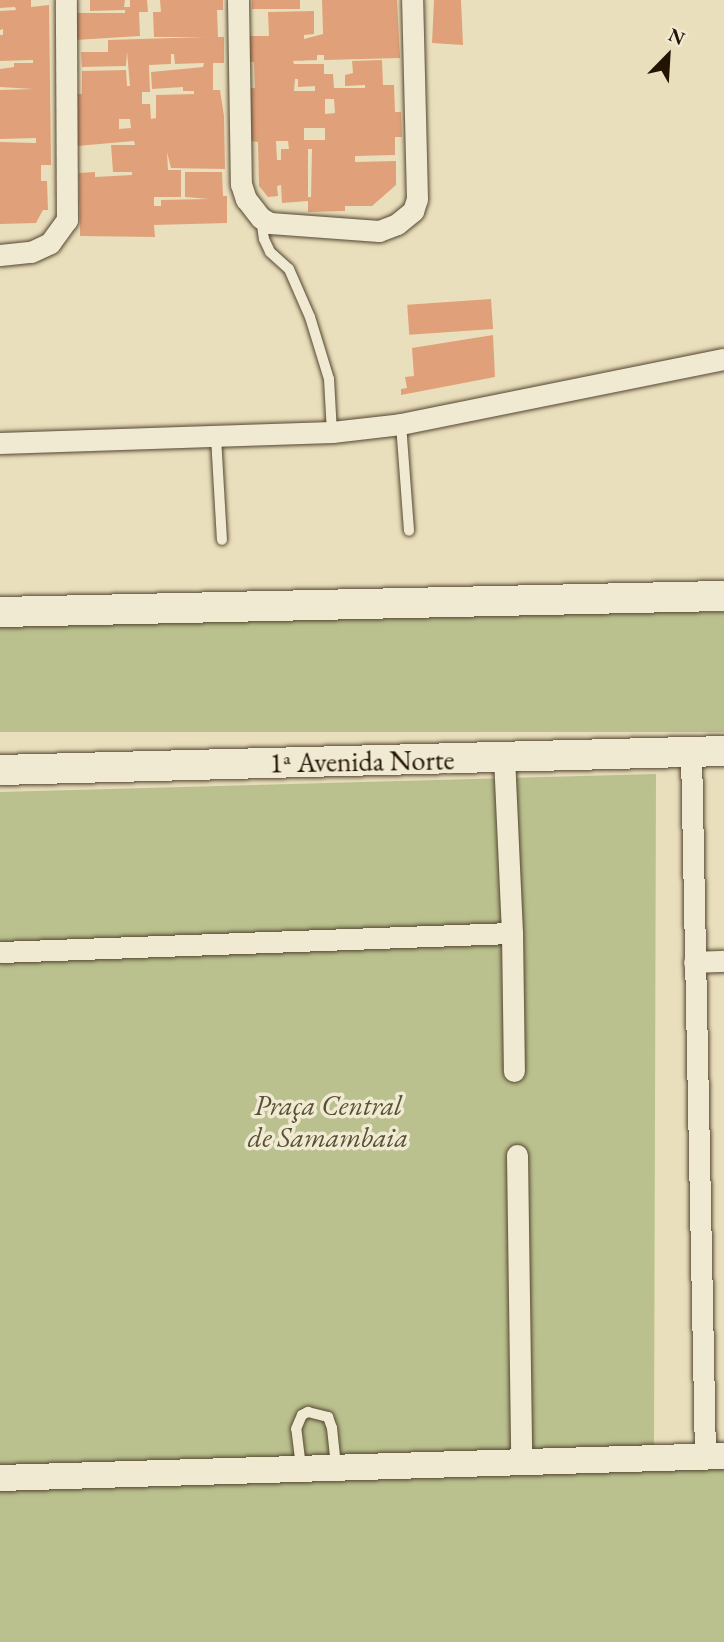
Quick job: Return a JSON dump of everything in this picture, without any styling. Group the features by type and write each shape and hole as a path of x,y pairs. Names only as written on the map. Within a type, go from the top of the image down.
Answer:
{"main road":[{"path":"0,612 724,596"},
{"name":"1ᵃ Avenida Norte","path":"0,769 724,751"}],"street":[{"path":"0,255 30,252 50,243 67,220 66,0"},
{"path":"239,0 241,184 246,199 261,219 295,226 379,231 397,224 413,211 417,199 412,0"},
{"path":"0,443 332,432 401,424 724,359"},
{"path":"0,1478 521,1459 715,1456 694,962 691,752"},
{"path":"504,758 512,933 514,1071"},
{"path":"0,952 512,933"},
{"path":"694,962 724,961"},
{"path":"517,1155 521,1459"}],"lane":[{"path":"261,219 264,239 270,252 289,269 310,317 329,380 332,432"},
{"path":"401,424 408,531"},
{"path":"216,437 222,540"},
{"path":"301,1468 296,1429 302,1415 308,1412 328,1417 332,1428 336,1466"}],"green space":[{"path":"0,612 724,612 724,732 0,732"},
{"name":"Praça Central de Samambaia","path":"656,774 654,1452 724,1450 724,1642 0,1642 0,792"}],"building":[{"path":"0,0 31,0 31,7 49,5 51,165 41,165 41,181 47,181 48,210 43,210 36,223 0,224 0,142 36,143 36,138 0,139 0,90 33,89 0,87 0,69 14,67 14,63 33,63 33,60 0,61 0,35 3,35 3,29 0,30 0,11 16,10 15,7 0,8"},
{"path":"90,0 125,0 124,7 130,7 130,0 147,0 148,12 139,12 140,36 75,40 76,13 125,13 125,10 90,11"},
{"path":"160,0 223,0 223,10 217,10 218,37 224,37 224,63 213,63 213,90 220,90 224,116 225,169 171,168 167,152 168,170 181,170 181,197 154,197 154,206 161,206 161,200 209,199 185,197 185,172 222,172 223,196 227,196 227,223 154,225 155,237 80,236 79,173 95,172 95,177 132,175 132,172 113,172 111,145 135,145 134,141 77,146 77,94 82,94 82,71 126,70 127,86 130,86 127,52 126,66 82,67 81,52 108,52 108,40 205,37 154,37 153,12 161,12","holes":["171,54 174,54 175,64 204,63 203,67 151,72 152,89 183,87 183,91 194,91 194,94 156,95 156,118 151,119 150,104 142,104 142,92 150,92 149,65 171,64","119,119 130,119 131,128 119,129"]},
{"path":"252,0 300,0 300,9 252,9"},
{"path":"322,0 397,0 400,58 324,60 324,55 317,55 317,60 293,61 294,64 324,64 324,74 333,74 334,88 365,88 365,85 345,86 345,75 353,73 352,61 382,60 383,85 394,85 395,112 401,112 402,137 395,137 395,155 355,156 355,162 396,161 396,185 372,206 345,206 345,211 308,212 308,201 282,203 281,185 277,186 278,196 268,197 259,186 258,142 251,141 249,115 249,88 255,88 254,62 249,62 249,36 269,36 268,12 314,11 314,34 304,35 304,39 323,34","holes":["295,79 298,79 298,87 315,86 315,91 294,91","325,99 334,99 335,113 325,114","304,128 325,128 325,140 304,140","276,141 288,141 289,149 281,149 281,160 277,160","308,149 312,149 311,197 308,197"]},
{"path":"434,0 461,0 463,45 432,43"},
{"path":"491,299 493,329 409,335 407,305"},
{"path":"493,335 495,377 401,395 401,389 407,388 405,377 414,376 412,348"}]}
